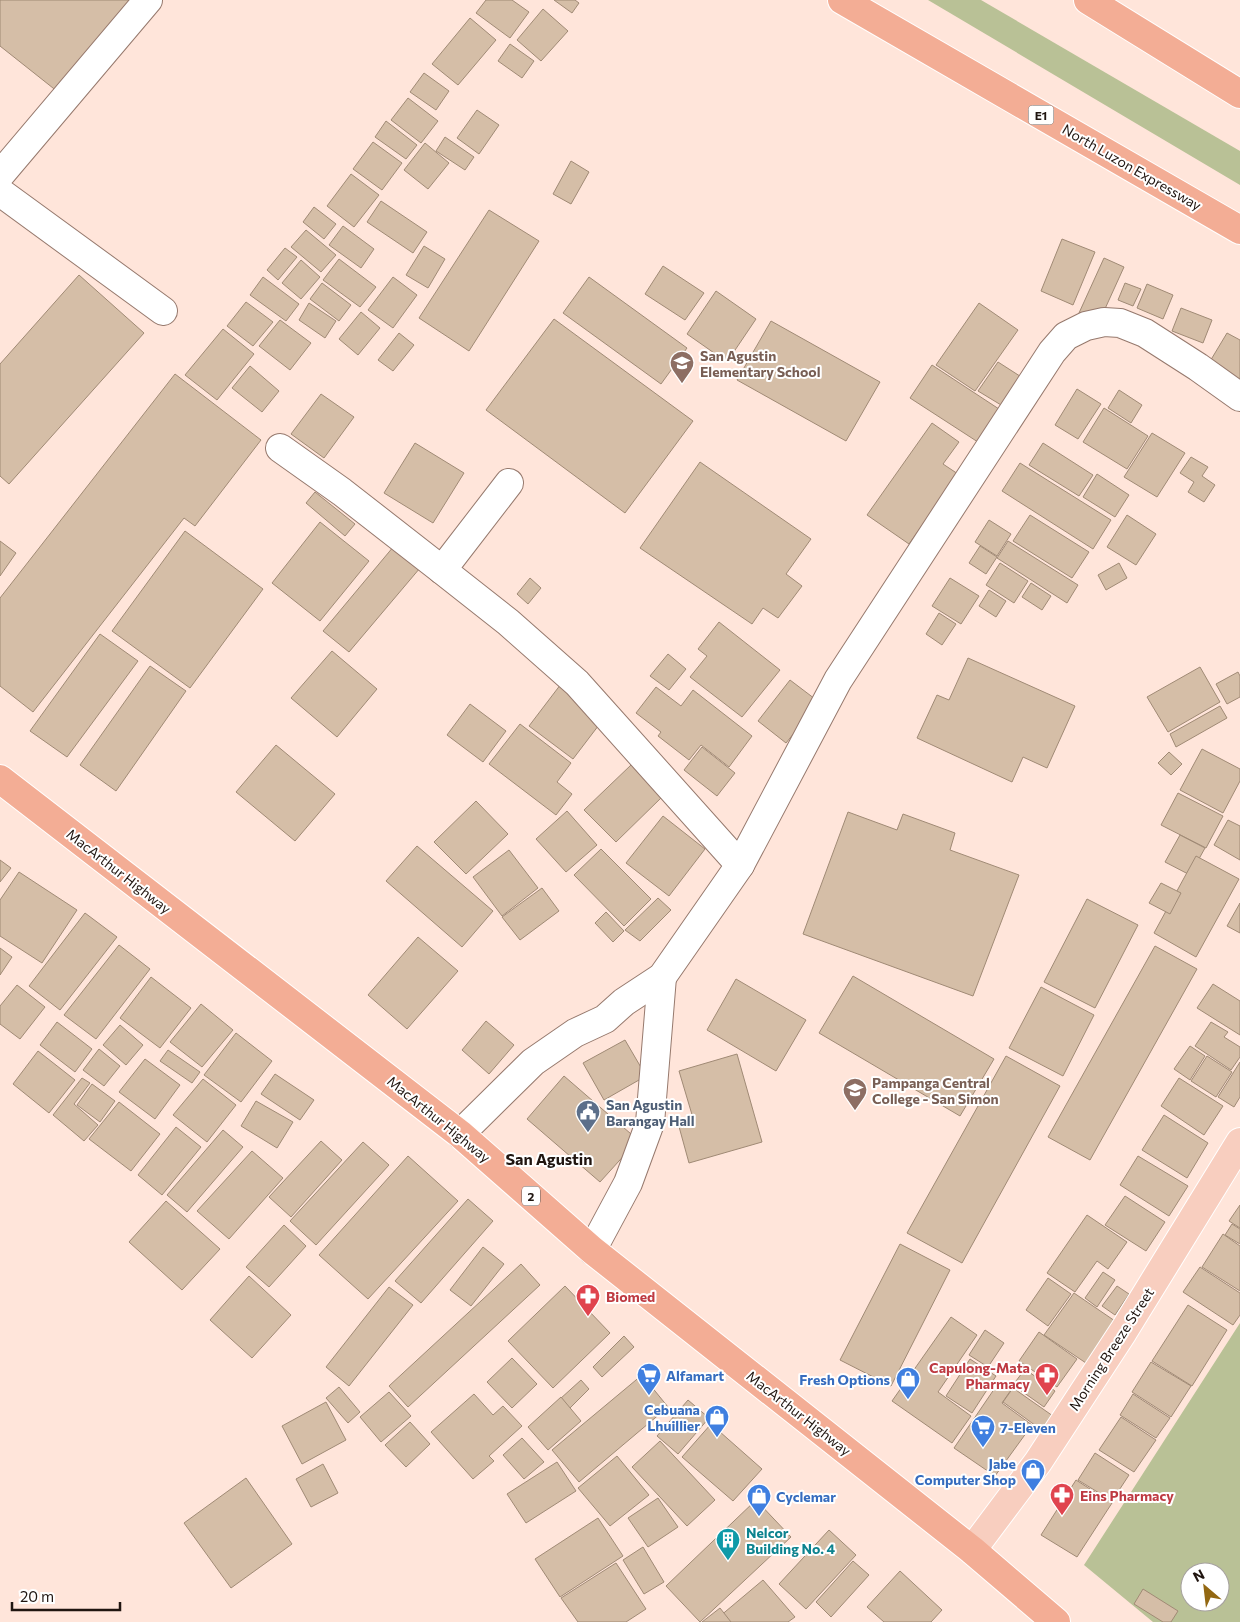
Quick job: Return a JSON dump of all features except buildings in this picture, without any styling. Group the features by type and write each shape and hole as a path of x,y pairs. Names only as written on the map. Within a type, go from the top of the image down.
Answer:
{"highway":[{"name":"North Luzon Expressway","path":"842,0 1240,230"},
{"path":"1088,0 1240,94"},
{"name":"MacArthur Highway","path":"0,779 460,1134 592,1250 972,1550 1056,1622"}],"main road":[{"name":"Morning Breeze Street","path":"972,1550 1043,1454 1123,1332 1240,1142"}],"street":[{"path":"0,175 148,0"},
{"path":"0,192 163,311"},
{"path":"460,1134 533,1062 575,1033 605,1019 624,1002 662,977 740,865 838,680 1052,352 1066,336 1086,326 1104,322 1120,323 1145,333 1240,397"},
{"path":"280,448 342,492 508,622 576,683 740,865"},
{"path":"442,570 509,483"},
{"path":"592,1250 628,1183 650,1123 662,977"}],"green space":[{"path":"928,0 981,0 1240,151 1240,185"},
{"path":"1240,1323 1240,1622 1153,1622 1084,1565"}],"place":[{"name":"San Agustin Elementary School","path":"682,384"},
{"name":"Pampanga Central College - San Simon","path":"855,1111"},
{"name":"San Agustin Barangay Hall","path":"588,1133"},
{"name":"Biomed","path":"588,1317"},
{"name":"Alfamart","path":"649,1396"},
{"name":"Capulong-Mata Pharmacy","path":"1047,1396"},
{"name":"Fresh Options","path":"908,1400"},
{"name":"Cebuana Lhuillier","path":"717,1438"},
{"name":"7-Eleven","path":"983,1448"},
{"name":"Jabe Computer Shop","path":"1033,1492"},
{"name":"Eins Pharmacy","path":"1062,1516"},
{"name":"Cyclemar","path":"759,1517"},
{"name":"Nelcor Building No. 4","path":"728,1561"}],"district":[{"name":"San Agustin","path":"549,1158"}]}
